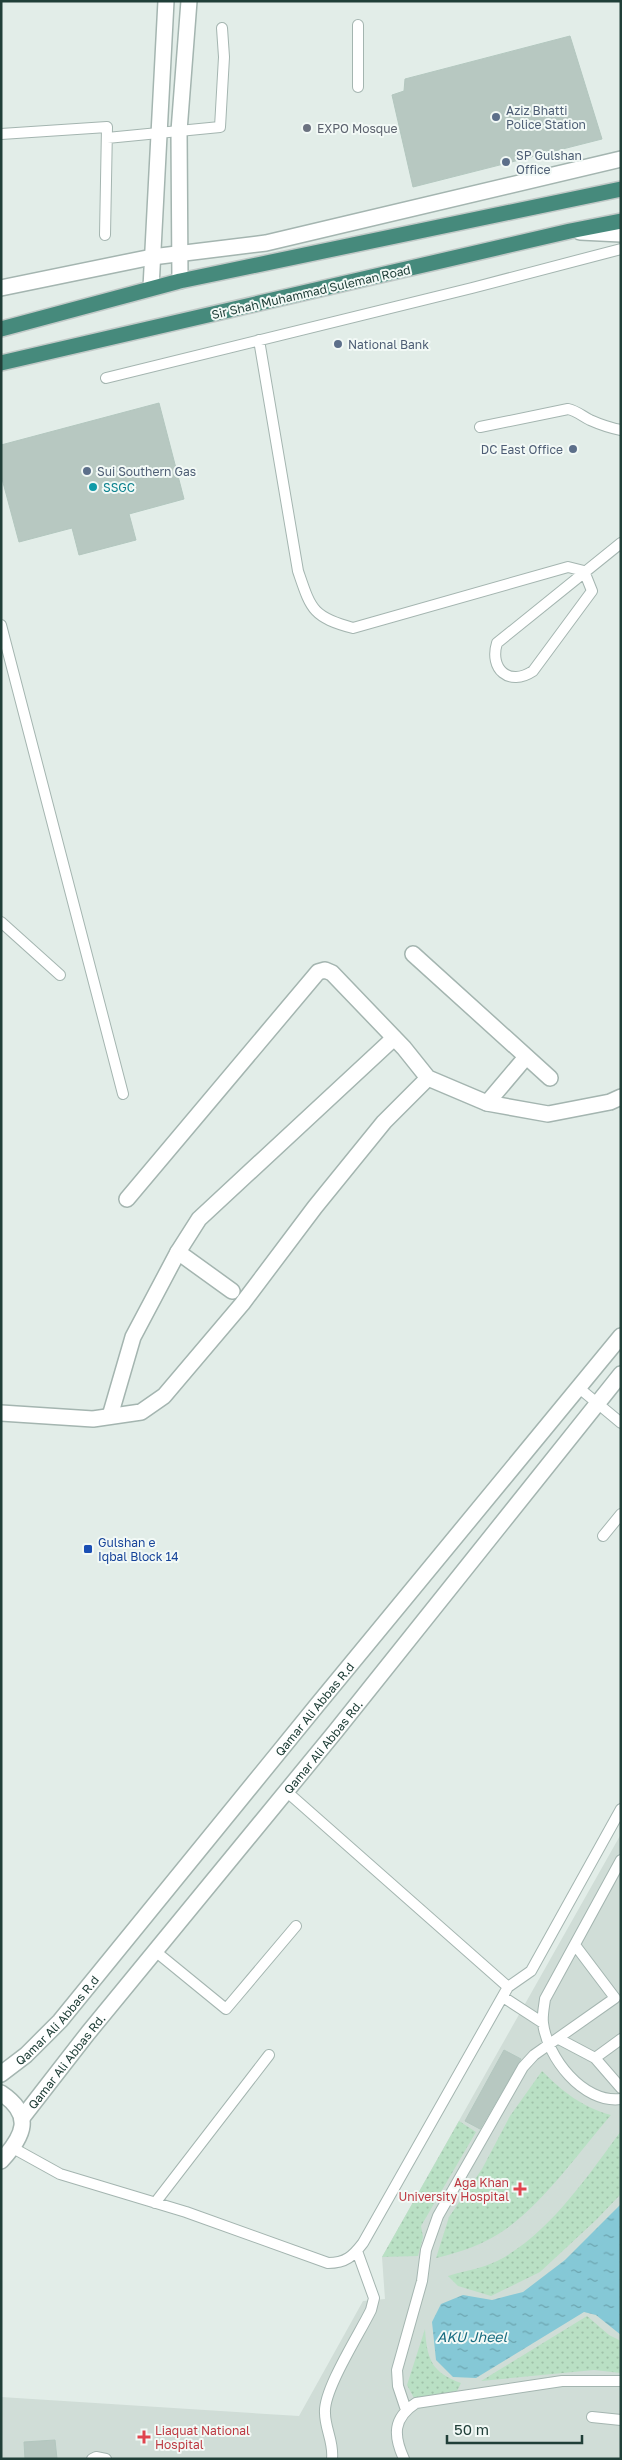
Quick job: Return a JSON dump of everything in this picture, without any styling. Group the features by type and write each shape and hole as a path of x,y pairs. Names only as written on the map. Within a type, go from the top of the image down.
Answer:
{"highway":[{"path":"1,329 75,311 180,281 621,189"},
{"name":"Sir Shah Muhammad Suleman Road","path":"1,363 570,231 621,221"},
{"path":"1,318 75,311"},
{"path":"1,369 73,347"}],"street":[{"path":"151,288 166,1"},
{"path":"180,281 179,131 189,1"},
{"path":"1,288 152,257 266,243 621,159"},
{"path":"570,231 621,234"},
{"path":"413,954 550,1078"},
{"path":"127,1199 318,972 325,970 332,973 394,1038 428,1078 487,1103 548,1114 610,1102 621,1097"},
{"path":"110,1416 133,1338 178,1252 199,1220 394,1038"},
{"path":"487,1103 526,1057"},
{"path":"1,1413 93,1419 141,1412 164,1396 242,1304 315,1207 384,1122 428,1078"},
{"path":"178,1252 232,1291"},
{"name":"Qamar Ali Abbas R.d","path":"1,2074 26,2055 60,2021 621,1336"},
{"name":"Qamar Ali Abbas Rd.","path":"22,2118 621,1374"},
{"path":"1,2093 14,2103 22,2118 22,2135 1,2160"}],"lane":[{"path":"358,25 358,87"},
{"path":"107,138 220,127 224,57 222,28"},
{"path":"1,134 107,127 105,235"},
{"path":"106,378 472,288 621,249"},
{"path":"259,340 298,571 310,605 328,622 353,628 568,567 584,571"},
{"path":"480,428 568,409 576,411 588,419 621,430"},
{"path":"584,571 592,592 533,671 525,676 516,678 501,672 494,662 493,653 496,643 584,571 621,543"},
{"path":"1,625 123,1094"},
{"path":"1,922 60,975"},
{"path":"579,1388 621,1423"},
{"path":"603,1536 621,1514"},
{"path":"286,1791 508,1987"},
{"path":"13,2148 60,2174 154,2202 328,2263 340,2263 349,2259 357,2251 508,1987 531,1971 621,1809"},
{"path":"621,1860 545,2000 543,2023 549,2044 562,2066 576,2083 597,2096 612,2100 621,2099"},
{"path":"155,1951 226,2009 296,1926"},
{"path":"406,2410 398,2386 397,2370 422,2281 426,2250 438,2216 523,2067 534,2055 615,1998 574,1945"},
{"path":"503,1997 543,2023"},
{"path":"559,2039 595,2058 621,2088"},
{"path":"595,2058 621,2039"},
{"path":"154,2202 269,2055"},
{"path":"332,2459 334,2448 324,2413 327,2396 371,2310 374,2298 357,2251"},
{"path":"404,2459 396,2437 398,2421 406,2410 416,2403 562,2381 621,2380"},
{"path":"592,2417 621,2420"},
{"path":"92,2459 96,2456 106,2459"}],"shaded area":[{"name":"Aga Khan University Hospital","path":"621,1834 621,2459 1,2459 1,2397 299,2416 363,2301 385,2299 382,2257"}],"green space":[{"path":"542,2071 574,2098 591,2108 611,2115 562,2175 520,2218 506,2229 481,2243 436,2258 449,2217 482,2169 510,2116"},
{"path":"459,2121 476,2132 421,2226 423,2237 418,2256 382,2257"},
{"path":"621,2131 621,2194 540,2272 491,2296 458,2286 448,2276 485,2266 506,2256 525,2243 544,2227 578,2189"},
{"path":"587,2316 609,2335 621,2341 621,2373 594,2370 481,2381"},
{"path":"425,2329 429,2356 437,2369 451,2379 461,2383 457,2391 414,2398 407,2385"}],"water":[{"name":"AKU Jheel","path":"621,2204 621,2335 596,2315 584,2312 476,2378 453,2377 436,2360 432,2322 441,2304 463,2295 492,2300 523,2292 565,2260"}],"building":[{"name":"Aziz Bhatti Police Station","path":"570,36 602,139 413,187 392,95 404,91 405,79"},
{"name":"SSGC","path":"159,403 184,499 129,514 136,540 79,555 72,528 19,542 1,475 1,445"},
{"path":"504,2050 521,2059 480,2129 465,2121"},
{"path":"55,2440 57,2459 25,2459 24,2442"}],"place":[{"name":"Aziz Bhatti Police Station","path":"496,117"},
{"name":"EXPO Mosque","path":"307,128"},
{"name":"SP Gulshan Office","path":"506,162"},
{"name":"National Bank","path":"338,344"},
{"name":"DC East Office","path":"573,449"},
{"name":"Sui Southern Gas","path":"87,471"},
{"name":"SSGC","path":"93,487"},
{"name":"Gulshan e Iqbal Block 14","path":"88,1549"},
{"name":"Aga Khan University Hospital","path":"520,2189"},
{"name":"Liaquat National Hospital","path":"144,2437"}]}
